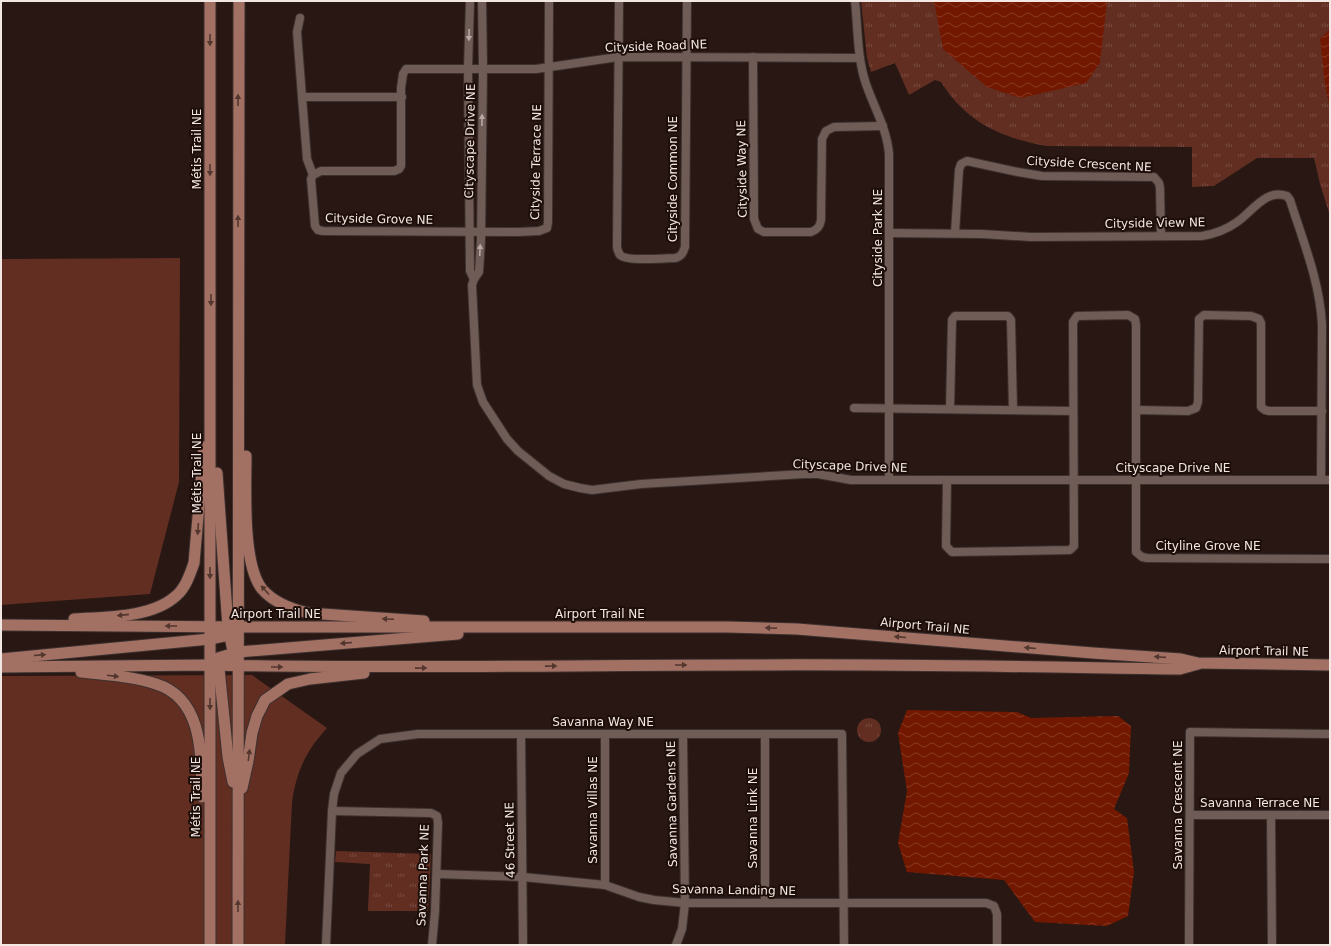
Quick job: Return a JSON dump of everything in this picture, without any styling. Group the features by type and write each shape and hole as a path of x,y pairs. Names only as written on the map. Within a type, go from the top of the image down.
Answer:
{"main road":[{"name":"Métis Trail NE","path":"210,1 210,626"},
{"path":"231,630 238,260 239,1"},
{"path":"238,260 244,378 248,545 254,575 262,589 275,600 290,608 308,613 538,628"},
{"path":"1,622 132,614 160,607 178,595 190,576 194,563 197,540 210,351"},
{"path":"210,408 231,630 238,667 238,945"},
{"name":"Airport Trail NE","path":"1,625 210,626 231,630 727,627 796,629 1181,659 1198,664"},
{"path":"210,626 228,757 238,807"},
{"path":"216,663 235,653 538,628"},
{"path":"1,659 212,639 231,630"},
{"name":"Métis Trail NE","path":"210,945 216,663"},
{"name":"Airport Trail NE","path":"1,667 216,663 238,667 402,668 752,664 1180,668 1198,664 1330,665"},
{"path":"32,667 125,677 157,684 169,689 180,697 187,706 197,729 201,765 204,945"},
{"path":"238,807 248,761 252,733 255,722 265,700 288,684 310,678 339,677 402,668"}],"street":[{"name":"Cityscape Drive NE","path":"470,1 468,70 470,272 474,279"},
{"name":"Cityscape Drive NE","path":"482,1 483,69 481,232 479,272 474,279 472,286 477,385 483,402 504,434 518,451 549,476 564,484 592,490 642,484 818,474 851,480 1330,480"},
{"path":"549,1 549,67"},
{"path":"618,58 619,1"},
{"path":"686,57 687,1"},
{"name":"Cityside Park NE","path":"855,1 860,58 865,83 883,126 890,154 889,480"},
{"path":"300,18 297,32 302,97 307,159 313,175 321,171 394,171 399,169 402,163 402,97 302,97"},
{"name":"Cityside Common NE","path":"618,58 618,250 620,255 629,258 675,258 679,257 686,247 686,57"},
{"name":"Cityside Way NE","path":"753,57 754,219 758,228 764,232 811,232 815,231 820,224 822,220 822,139 826,131 834,127 883,126"},
{"name":"Cityside Road NE","path":"402,97 402,78 406,69 536,69 618,58 860,58"},
{"name":"Cityside Terrace NE","path":"470,232 539,231 547,228 549,67"},
{"name":"Cityside Crescent NE","path":"955,233 959,170 961,164 967,162 1042,176 1154,178 1159,183 1160,188 1161,236"},
{"name":"Cityside Grove NE","path":"313,175 311,179 315,226 318,230 470,232"},
{"name":"Cityside View NE","path":"890,233 955,233 1021,236 1191,236 1212,234 1238,222 1260,202 1271,196 1279,194 1287,196 1290,200 1314,276 1321,304 1326,315 1321,480"},
{"name":"Cityline Grove NE","path":"1073,411 1073,322 1077,316 1128,315 1135,319 1136,552 1142,557 1330,559"},
{"path":"1136,410 1188,411 1196,408 1198,402 1199,319 1204,315 1251,316 1259,319 1261,323 1261,407 1264,410 1322,411"},
{"path":"950,409 952,320 955,316 1008,316 1011,320 1013,410"},
{"path":"854,408 1073,411 1074,546 1070,550 952,552 946,546 947,480"},
{"name":"Savanna Crescent NE","path":"1190,945 1190,732 1330,734"},
{"name":"Savanna Way NE","path":"326,945 334,794 341,772 357,754 380,739 418,734 842,734 844,945"},
{"name":"46 Street NE","path":"521,734 523,945"},
{"name":"Savanna Gardens NE","path":"676,945 682,929 685,903 683,734"},
{"name":"Savanna Link NE","path":"764,734 765,902"},
{"name":"Savanna Villas NE","path":"605,735 605,885"},
{"name":"Savanna Park NE","path":"332,811 431,813 437,816 437,874 432,945"},
{"name":"Savanna Terrace NE","path":"1190,815 1330,815"},
{"path":"1271,816 1272,945"},
{"name":"Savanna Landing NE","path":"437,874 523,877 605,885 654,900 685,903 986,903 994,906 997,914 997,945"}],"green space":[{"path":"861,1 1330,1 1330,216 1314,158 1257,158 1214,186 1192,187 1192,147 1046,146 999,133 986,126 962,108 941,82 935,80 909,95 895,63 871,72 867,58"},
{"path":"180,258 179,482 150,594 1,605 1,259"},
{"path":"252,675 327,728 313,745 303,762 296,781 292,803 285,945 1,945 1,676"},
{"path":"869,718 878,721 881,730 878,739 869,742 860,739 857,730 860,721"},
{"path":"336,851 431,854 428,911 368,911 370,864 335,862"}],"water":[{"path":"934,1 1107,1 1100,63 1086,83 1021,98 987,87 943,49"},
{"path":"1330,29 1330,109 1325,85 1320,39"},
{"path":"907,710 1017,712 1031,718 1118,716 1131,726 1129,773 1114,809 1127,818 1134,872 1128,916 1107,926 1035,922 1004,880 907,872 898,843 907,791 898,733"}]}
